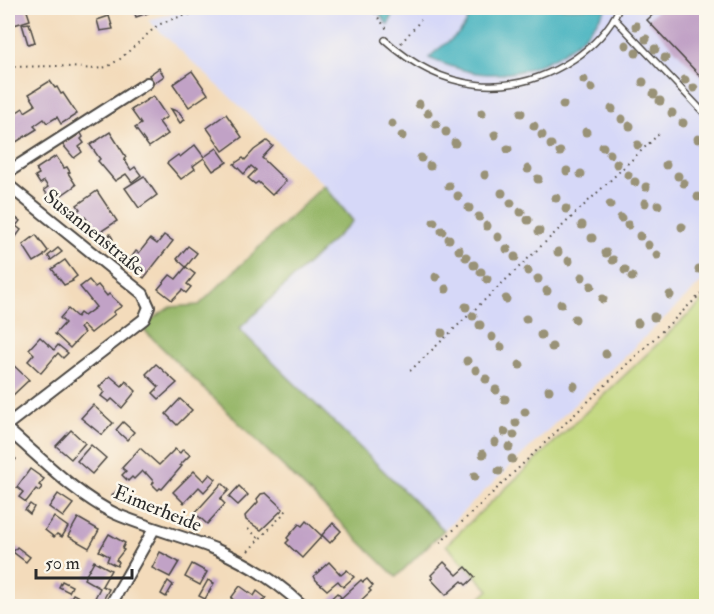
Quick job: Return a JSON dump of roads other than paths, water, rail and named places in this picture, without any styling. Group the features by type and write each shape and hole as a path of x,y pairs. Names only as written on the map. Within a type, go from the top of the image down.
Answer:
{"street":[{"path":"8,172 147,83"},
{"name":"Susannenstraße","path":"8,185 143,294 149,308 144,319 8,424"},
{"name":"Eimerheide","path":"8,430 85,495 114,513 215,549 240,562 290,602 303,606"},
{"path":"110,606 154,529"}],"lane":[{"path":"386,40 416,64 451,80 492,85 512,84 555,72 584,52 614,18 619,8"},
{"path":"614,18 706,115"}],"water":[{"path":"375,8 393,8 388,25"},
{"path":"468,8 606,8 584,35 556,57 522,70 487,74 458,69 429,58 461,31 468,17"}]}
